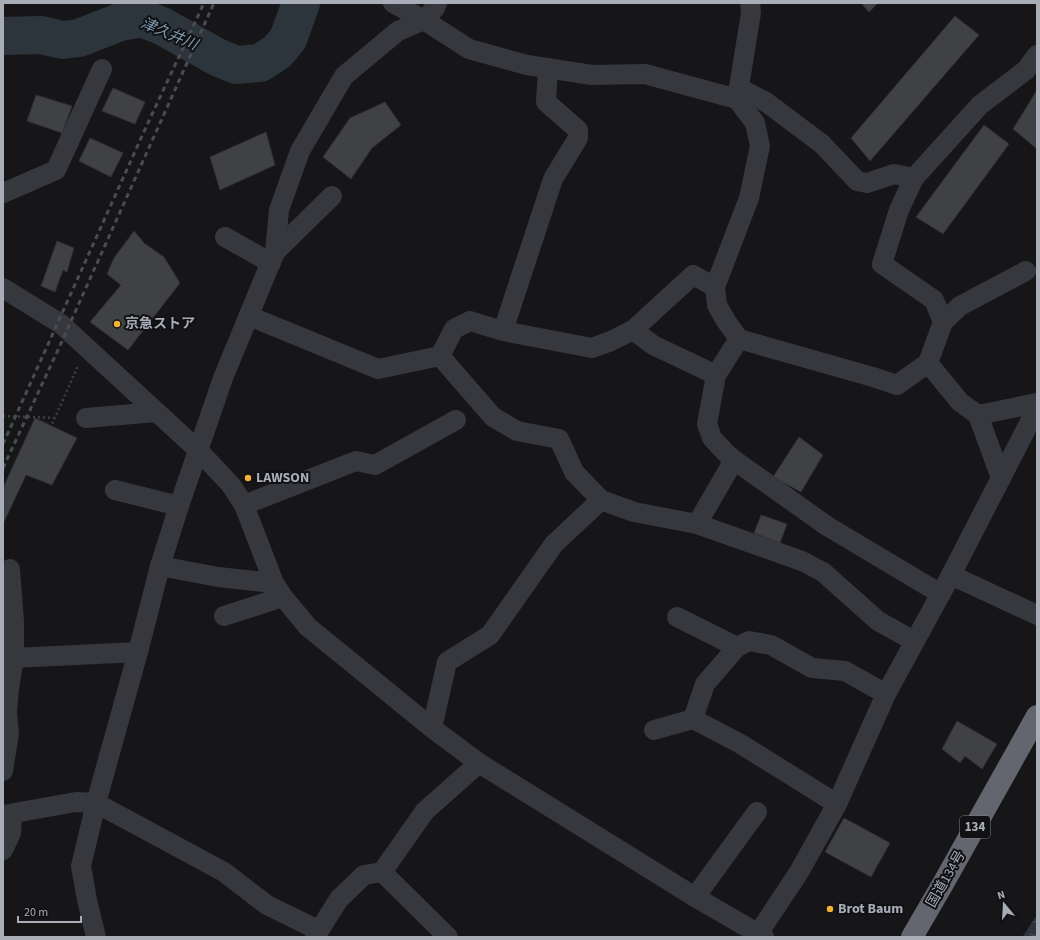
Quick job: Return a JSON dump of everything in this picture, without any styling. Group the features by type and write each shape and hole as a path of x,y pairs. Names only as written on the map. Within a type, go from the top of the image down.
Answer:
{"highway":[{"name":"国道134号","path":"912,937 1037,716"}],"street":[{"path":"393,3 424,20 469,49 527,65 592,75 645,74 738,94 766,102 822,144 857,180 867,183 894,174 914,178"},
{"path":"96,937 81,866 96,804 160,566 223,378 273,258 279,210 300,151 344,76 398,31 424,20 435,8 437,3"},
{"path":"750,3 751,13 738,94 755,123 760,146 749,198 715,287 717,305 739,339 873,376 897,385 928,363 943,322 960,306 1026,271"},
{"path":"943,322 934,300 882,264 900,210 914,178 980,105 1026,70 1037,55"},
{"path":"3,193 56,170 102,68"},
{"path":"503,331 553,179 578,138 578,130 546,102 548,68"},
{"path":"273,258 332,196"},
{"path":"225,237 273,258"},
{"path":"440,356 454,329 470,321 503,331 592,348 633,330 693,275 715,287"},
{"path":"3,288 61,324 198,450 231,485 244,505 279,590 308,627 432,728 479,763 759,936 799,872 837,804 886,694 941,594 1037,408"},
{"path":"248,316 378,369 440,356"},
{"path":"633,330 653,345 716,375"},
{"path":"739,339 716,375 707,424 712,438 734,460 828,526 941,594"},
{"path":"440,356 493,417 517,430 559,439 574,472 601,500 634,512 697,524 802,561 823,572 878,621 914,641"},
{"path":"928,363 960,402 978,415 1001,478"},
{"path":"978,415 1037,403"},
{"path":"86,418 156,412"},
{"path":"244,505 356,461 375,465 456,420"},
{"path":"697,524 734,460"},
{"path":"115,490 179,506"},
{"path":"432,728 447,662 490,635 554,544 601,500"},
{"path":"160,566 279,590"},
{"path":"3,771 9,734 5,712 14,658 14,621 10,569"},
{"path":"951,575 1037,615"},
{"path":"224,616 279,590"},
{"path":"677,617 737,647"},
{"path":"693,719 705,684 737,647 749,641 771,645 812,668 845,671 886,694"},
{"path":"14,658 138,652"},
{"path":"654,730 693,719 739,743 837,804"},
{"path":"3,850 11,833 7,815 76,802 96,804 224,872 267,905 316,933 339,899 364,875 382,872 425,811 479,763"},
{"path":"695,897 757,812"},
{"path":"382,872 448,937"}],"path":[{"path":"44,442 86,348"},
{"path":"3,416 55,418"}],"water":[{"path":"1037,915 1037,937 1022,937 1023,936"}],"building":[{"path":"861,3 878,3 869,12"},
{"path":"955,16 979,35 870,161 851,138"},
{"path":"113,88 145,102 135,124 102,111"},
{"path":"1037,90 1037,149 1013,129"},
{"path":"36,95 72,106 62,133 27,121"},
{"path":"385,102 401,125 372,148 351,179 323,157 350,118"},
{"path":"984,125 1009,144 943,234 916,217"},
{"path":"266,132 275,165 220,190 210,157"},
{"path":"90,138 123,153 111,177 79,161"},
{"path":"134,231 144,243 164,257 180,283 128,350 90,322 121,285 107,274 114,258"},
{"path":"57,241 74,248 67,272 63,270 55,292 41,286"},
{"path":"35,418 77,438 52,485 26,475 3,524 3,488"},
{"path":"799,437 823,455 801,492 773,477"},
{"path":"761,515 787,524 780,543 754,533"},
{"path":"957,721 997,744 982,769 965,756 960,763 942,749"},
{"path":"844,818 890,843 871,877 825,852"}],"waterway":[{"name":"津久井川","path":"3,36 41,35 63,40 79,38 120,22 141,18 162,26 217,57 236,65 260,63 277,52 288,39 301,3"}],"railway":[{"path":"3,444 147,125 204,3"},
{"path":"3,468 58,350 214,3"}],"place":[{"name":"京急ストア","path":"117,324"},
{"name":"LAWSON","path":"248,478"},
{"name":"Brot Baum","path":"830,909"}]}
